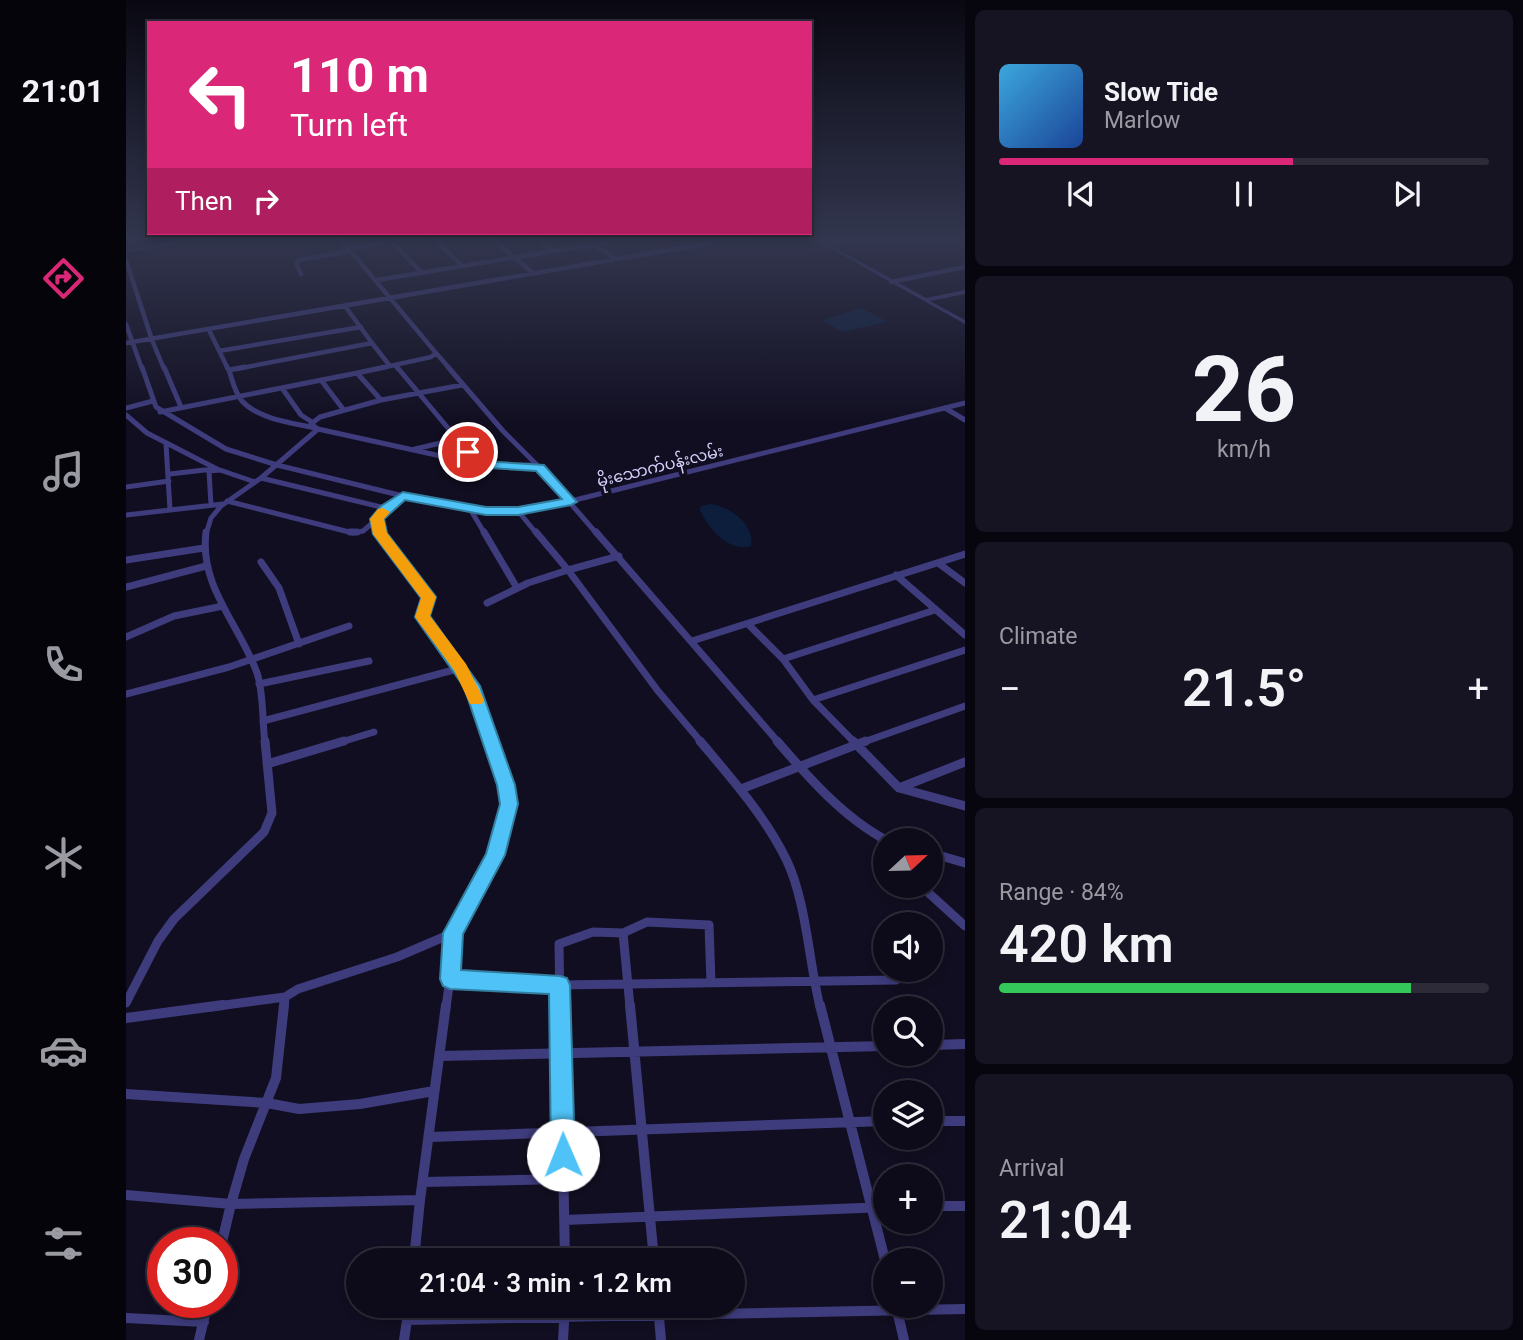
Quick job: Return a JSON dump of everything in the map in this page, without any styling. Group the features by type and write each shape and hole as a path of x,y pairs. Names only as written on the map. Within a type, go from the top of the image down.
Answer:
{"street":[{"path":"139,300 152,340 181,407"},
{"path":"129,343 382,300"},
{"path":"392,300 462,385 619,556 798,765 845,812 873,832"},
{"path":"925,300 965,322"},
{"path":"345,306 372,344 479,464"},
{"path":"126,324 129,343 160,412 392,366 431,357 436,353"},
{"path":"219,351 361,327"},
{"path":"209,330 240,396 246,404 261,412 318,429 479,464 540,468"},
{"path":"229,370 372,344"},
{"path":"357,373 380,400"},
{"path":"321,380 343,409"},
{"path":"312,422 343,409 462,385"},
{"path":"282,388 301,415 318,429"},
{"path":"126,408 153,401"},
{"name":"မိုးသောက်ပန်းလမ်း","path":"160,412 226,449 276,465 403,496 470,509 518,511 571,502 965,403"},
{"path":"945,408 965,420"},
{"path":"126,415 147,433 216,469 385,508"},
{"path":"126,1003 158,941 174,919 264,832 270,823 272,813 259,684 252,659 223,606 206,565 204,548 206,532 225,503 258,480 318,429"},
{"path":"411,449 458,439"},
{"path":"166,444 170,510"},
{"path":"126,487 216,469"},
{"path":"211,505 209,472 216,469"},
{"path":"126,515 225,503 348,533 363,531 385,508 403,496"},
{"path":"470,509 517,589"},
{"path":"518,511 568,570 658,691 741,789 786,860 793,876 814,982 882,1248"},
{"path":"377,519 380,534 429,597 423,617 471,686 506,785 509,804 496,855 453,933 450,979 430,1137 419,1200 415,1248"},
{"path":"126,560 204,548"},
{"path":"692,641 965,554"},
{"path":"487,603 568,570 619,556"},
{"path":"261,562 279,588 299,643"},
{"path":"938,562 965,583"},
{"path":"126,587 206,565"},
{"path":"896,575 965,635"},
{"path":"126,637 174,616 223,606"},
{"path":"783,659 935,610"},
{"path":"748,624 783,659 813,700 899,788 965,806"},
{"path":"126,694 252,659 349,626"},
{"path":"813,700 965,650"},
{"path":"259,684 369,661"},
{"path":"263,721 461,668"},
{"path":"741,789 798,765 965,706"},
{"path":"267,764 374,732"},
{"path":"899,788 965,762"},
{"path":"943,857 965,863"},
{"path":"934,898 965,926"},
{"path":"565,1248 559,944 593,932 623,933 647,922 709,925 711,984"},
{"path":"126,1018 285,996 298,989 397,957 453,933"},
{"path":"623,933 653,1248"},
{"path":"450,979 560,985 873,981"},
{"path":"225,1227 244,1159 267,1102 280,1052 285,996"},
{"path":"943,1045 965,1044"},
{"path":"440,1056 562,1052 633,1054 873,1046"},
{"path":"126,1094 267,1102 299,1109 434,1091"},
{"path":"430,1137 562,1130 873,1121"},
{"path":"943,1121 965,1121"},
{"path":"423,1182 564,1179"},
{"path":"126,1195 231,1203 419,1200"},
{"path":"943,1206 965,1206"},
{"path":"565,1220 871,1208"},
{"path":"745,1310 873,1309"},
{"path":"943,1309 965,1309"},
{"path":"126,1318 204,1322"},
{"path":"199,1340 205,1318"},
{"path":"404,1340 407,1320 442,1318"},
{"path":"564,1340 565,1318"},
{"path":"659,1318 661,1340"},
{"path":"899,1318 904,1340"}],"water":[{"path":"862,308 887,322 842,332 822,320"},
{"path":"711,504 740,518 749,531 751,546 734,546 714,531 700,510 701,506"}],"slow traffic":[{"path":"383,512 377,519 380,534 429,597 423,617 461,668 476,700"}],"route":[{"path":"468,452 479,464 486,466 529,465 540,468 571,502 518,511 486,511 403,496 385,508 377,519 380,534 429,597 423,617 471,686 506,785 509,804 506,822 496,855 453,933 450,979 560,985 563,1155"}]}
